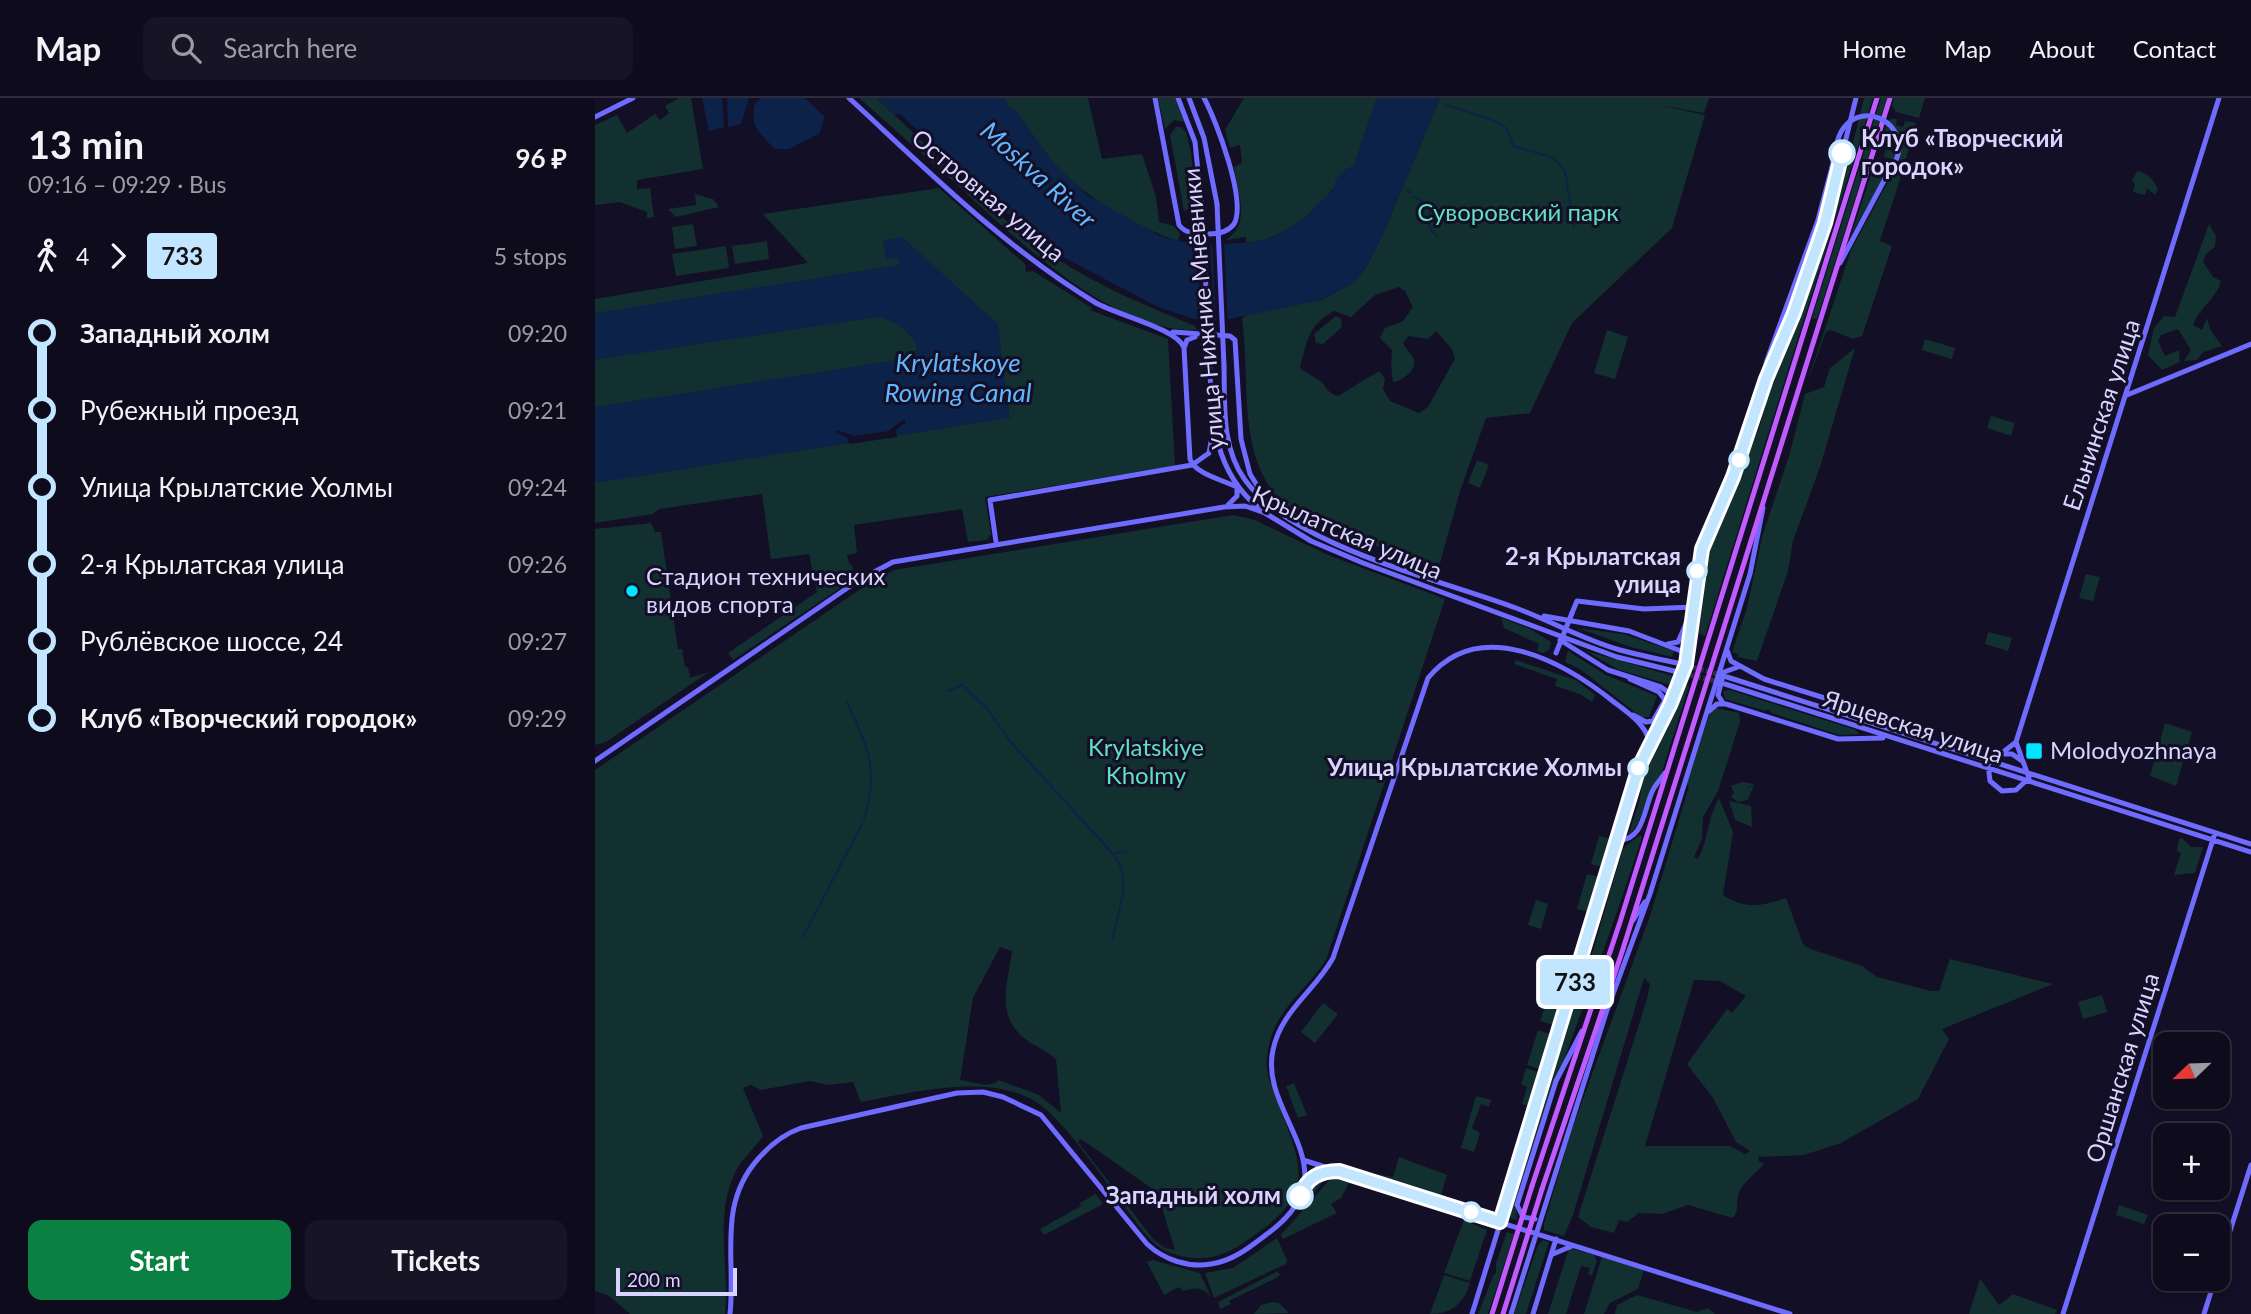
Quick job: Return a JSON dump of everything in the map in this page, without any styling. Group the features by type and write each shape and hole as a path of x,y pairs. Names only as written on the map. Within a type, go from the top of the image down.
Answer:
{"main road":[{"path":"595,117 633,98"},
{"name":"Островная улица","path":"849,98 1033,262 1108,309 1171,332 1230,336 1238,346 1241,439 1247,465 1254,483 1272,506"},
{"path":"1155,98 1179,225 1192,233 1224,232 1235,222 1230,168 1219,127 1203,98"},
{"name":"улица Нижние Мнёвники","path":"1178,98 1195,142 1202,210 1213,431 1220,457 1237,487"},
{"name":"улица Нижние Мнёвники","path":"1189,98 1204,138 1217,204 1230,450 1244,478 1272,506"},
{"path":"1472,1314 1639,767 1649,742 1670,705 1689,654 1702,549 1733,477 1825,223 1856,98"},
{"path":"1492,1314 1668,769 1877,98"},
{"path":"1503,1314 1631,923 1890,98"},
{"name":"Ельнинская улица","path":"2017,743 2219,98"},
{"path":"1761,395 1767,360 1807,253 1840,135 1854,119 1865,115 1877,117 1895,132 1899,142 1898,155 1837,269"},
{"path":"1171,332 1184,348"},
{"path":"1192,465 1184,348 1187,340 1202,336"},
{"path":"2127,395 2251,344"},
{"path":"996,542 990,500 1192,465 1209,453 1213,431"},
{"path":"1192,465 1237,487 1265,513"},
{"path":"1224,507 1235,500 1237,487"},
{"path":"1511,1314 1606,1013 1650,894 1728,647 1750,574 1766,495"},
{"name":"Крылатская улица","path":"595,761 881,567 906,558 996,542 1224,507 1245,506 1265,513 1311,541 1363,563 1618,657 1674,671"},
{"name":"Крылатская улица","path":"1272,506 1315,534 1366,555 1518,608 1620,650 1677,663"},
{"path":"1552,662 1577,601 1644,609 1693,607"},
{"path":"1666,644 1678,642 1693,607"},
{"path":"1518,608 1571,622 1619,628 1689,654"},
{"path":"1539,627 1608,670 1659,692 1665,700 1651,722 1646,722 1622,708"},
{"path":"1728,647 1731,662 1739,667 1764,679 1861,710 1907,734"},
{"path":"1303,1187 1303,1160 1273,1077 1273,1048 1286,1016 1333,958 1427,678 1448,659 1473,648 1509,648 1578,674 1644,729 1649,742"},
{"path":"1726,704 1718,695 1724,672 1731,667 1739,667"},
{"path":"1621,675 1665,689 1670,694 1670,705"},
{"name":"Ярцевская улица","path":"1727,677 2251,844"},
{"name":"Ярцевская улица","path":"1725,684 2251,852"},
{"path":"1705,717 1715,705 1726,704 1838,739 1877,737 1898,740"},
{"path":"2017,743 2029,775 2027,782 2017,790 2003,791 1990,781 1986,769 1990,760 2017,743"},
{"path":"1940,754 1945,751 1943,745"},
{"path":"1999,755 2012,754 2024,763"},
{"path":"1618,840 1635,835 1653,790 1668,769"},
{"name":"Оршанская улица","path":"2063,1314 2215,833"},
{"path":"1631,923 1650,894"},
{"path":"1541,1215 1527,1219 1519,1213 1517,1205 1556,1081 1583,1030"},
{"path":"730,1314 731,1214 735,1198 750,1168 787,1133 871,1111 967,1091 991,1093 1022,1103 1041,1115 1061,1137 1147,1244 1160,1255 1182,1263 1213,1264 1243,1252 1287,1217 1303,1187 1318,1174 1339,1171"},
{"path":"1303,1160 1790,1314"},
{"path":"2230,1231 2251,1165"},
{"path":"1532,1314 1556,1239"},
{"path":"1551,1258 1554,1252 1572,1245"},
{"path":"2204,1314 2211,1291"}],"green space":[{"path":"679,98 691,98 703,169 637,180 637,189 650,188 654,217 647,218 647,212 620,202 595,205 595,125 617,115 627,133 655,114 660,120 669,113 665,106"},
{"path":"859,98 877,98 987,203 1056,258 1107,287 1195,326 1197,330 1165,327 1132,316 1066,278 1006,229"},
{"path":"1005,98 1088,98 1102,159 1142,154 1156,197 1159,222 1174,226 1180,234 1178,241 1127,218 1077,185 1051,160 1016,111 1007,105"},
{"path":"1158,98 1175,98 1185,122 1174,120 1165,129"},
{"path":"1244,98 1377,98 1354,166 1345,170 1327,196 1291,228 1262,240 1246,243 1246,237 1226,240 1234,233 1241,217 1234,167 1242,163 1240,145 1230,148 1225,130"},
{"name":"Суворовский парк","path":"1440,98 1709,98 1704,113 1659,105 1705,115 1672,228 1572,323 1530,413 1486,418 1460,491 1440,563 1413,562 1285,506 1269,486 1258,465 1252,442 1242,319 1246,315 1324,299 1354,282 1367,266","holes":["1399,287 1405,291 1413,307 1403,321 1385,328 1380,338 1392,350 1393,382 1405,377 1414,366 1413,358 1403,343 1409,336 1428,339 1436,331 1452,349 1455,359 1428,407 1419,413 1390,401 1383,389 1385,379 1379,371 1338,396 1300,367 1307,341 1318,322 1334,311 1351,317 1375,295"]},
{"path":"1864,98 1873,98 1705,636 1699,634 1708,548 1760,426 1773,375 1800,312 1832,218"},
{"path":"1881,98 1887,98 1817,319 1812,318"},
{"path":"1894,98 1925,98 1919,118 1896,112 1892,106"},
{"path":"1891,119 1897,119 1896,125 1903,127 1905,121 1916,123 1905,163 1884,157 1886,146 1881,142"},
{"path":"1176,127 1181,127 1186,132 1191,152 1196,207 1184,211 1170,135"},
{"path":"1880,160 1904,167 1880,241 1892,246 1862,336 1853,339 1830,330 1826,332 1806,386 1851,250 1890,178 1885,175 1851,235 1872,172 1876,173"},
{"path":"2137,171 2152,180 2158,190 2155,195 2147,188 2145,195 2133,192 2135,184 2132,180"},
{"path":"939,188 1025,264 1026,272 1033,271 1092,308 1090,310 1168,339 1175,466 985,497 991,534 987,540 968,542 962,509 854,525 857,553 847,555 853,567 852,580 733,660 728,653 817,592 809,554 771,559 762,494 659,509 653,514 595,523 595,299 808,263 763,214"},
{"path":"695,194 713,199 719,207 676,217 668,209 696,205"},
{"path":"693,224 697,246 675,249 672,227"},
{"path":"2209,224 2216,236 2215,247 2206,254 2203,262 2213,277 2221,281 2193,325 2202,330 2207,318 2211,331 2222,346 2203,352 2197,360 2184,361 2191,350 2178,329 2161,335 2158,341 2165,356 2179,350 2180,362 2162,370 2148,355 2154,328 2164,316 2175,317"},
{"path":"767,241 769,259 735,264 732,246"},
{"path":"726,246 729,268 676,276 672,254"},
{"path":"1336,316 1341,319 1342,327 1323,344 1316,343 1314,334"},
{"path":"1607,330 1628,337 1615,379 1594,373"},
{"path":"1925,339 1955,348 1952,359 1922,350"},
{"path":"1855,348 1820,467 1793,541 1788,571 1757,661 1737,657 1738,654 1732,652 1747,608 1762,537 1790,453 1805,394 1824,387 1830,368"},
{"path":"1991,416 2015,423 2011,436 1987,428"},
{"path":"1477,460 1489,465 1480,488 1468,483"},
{"name":"Krylatskiye Kholmy","path":"1233,515 1255,520 1328,555 1445,599 1326,960 1289,1004 1270,1041 1268,1073 1293,1142 1299,1176 1295,1191 1287,1206 1273,1221 1242,1244 1215,1256 1185,1257 1166,1251 1152,1241 1070,1134 1049,1112 1030,1099 1008,1090 984,1087 932,1089 861,1102 853,1082 828,1085 810,1081 761,1090 751,1085 743,1088 763,1136 737,1169 728,1192 724,1226 725,1314 630,1314 608,1295 595,1291 595,770 871,582 894,570","holes":["1000,947 1012,951 1006,986 1009,1019 1024,1038 1056,1059 1061,1113 1039,1095 998,1080 986,1085 960,1080 973,998","1081,1139 1157,1192 1175,1250 1165,1248 1154,1240 1078,1142"]},
{"name":"Стадион технических видов спорта","path":"651,523 655,532 661,532 678,649 682,649 685,667 688,667 690,678 709,672 606,742 595,745 595,529"},
{"path":"2086,574 2100,577 2093,601 2079,598"},
{"path":"1501,618 1530,629 1551,642 1549,650 1543,653 1537,651 1539,644 1504,628"},
{"path":"1577,628 1623,634 1674,651 1672,657 1631,647"},
{"path":"1988,632 2012,638 2008,651 1985,644"},
{"path":"1568,651 1606,675 1657,696 1649,717 1641,717 1580,669 1565,662"},
{"path":"1586,651 1673,676 1672,682 1667,684 1617,669"},
{"path":"1516,660 1576,680 1595,695 1592,702 1580,694 1555,686 1557,679 1514,664"},
{"path":"1685,685 1689,686 1661,775 1652,789 1639,822 1628,836 1640,799 1643,770"},
{"path":"1730,690 1856,730 1859,734 1839,735 1772,713 1768,709 1766,711 1725,699 1723,691"},
{"path":"1716,708 1739,713 1740,722 1718,791 1703,817 1702,839 1694,857 1698,859 1702,851 1719,798 1733,832 1723,895 1746,905 1786,898 1803,944 1810,949 1862,966 1877,977 1939,991 1950,959 2053,984 1942,1029 1949,1039 1918,1099 1841,1143 1804,1155 1758,1157 1764,1164 1742,1187 1733,1218 1688,1205 1661,1214 1639,1213 1627,1222 1619,1220 1614,1233 1591,1227 1578,1217 1647,999 1650,984 1644,978 1573,1215 1564,1236 1544,1230 1572,1129 1650,916 1689,786 1686,784 1710,713","holes":["1694,980 1720,981 1746,996 1732,1013 1727,1009 1687,1064 1713,1098 1736,1142 1750,1151 1745,1154 1730,1146 1645,1146"]},
{"path":"2165,723 2192,732 2176,786 2150,776"},
{"path":"1742,782 1754,784 1745,789 1754,785 1748,800 1738,802 1731,797 1734,793 1731,786"},
{"path":"1729,801 1751,806 1752,827 1735,820"},
{"path":"1640,835 1642,837 1627,883 1516,1202 1517,1220 1511,1218 1509,1212 1575,1001 1578,1002 1623,848"},
{"path":"1599,836 1610,839 1602,867 1591,864"},
{"path":"2182,838 2191,847 2203,847 2195,873 2174,875 2181,853 2177,851 2179,839"},
{"path":"1587,874 1599,877 1588,912 1577,909"},
{"path":"1536,900 1548,904 1541,929 1528,925"},
{"path":"1551,987 1563,990 1553,1025 1540,1021"},
{"path":"2102,995 2107,1012 2083,1019 2078,1002"},
{"path":"1323,1003 1338,1014 1315,1043 1301,1032"},
{"path":"1538,1030 1550,1034 1539,1069 1527,1065"},
{"path":"1526,1068 1538,1072 1528,1106 1522,1104 1527,1087 1521,1084"},
{"path":"1294,1083 1307,1115 1298,1118 1286,1086"},
{"path":"1476,1096 1491,1100 1489,1107 1481,1104 1472,1128 1480,1133 1474,1152 1461,1148"},
{"path":"1399,1157 1447,1175 1441,1195 1373,1173 1393,1177"},
{"path":"1330,1173 1299,1211 1312,1180"},
{"path":"1331,1178 1349,1183 1341,1198 1331,1204 1337,1213 1283,1239 1281,1235"},
{"path":"1096,1194 1103,1204 1044,1235 1040,1229 1081,1206 1080,1203"},
{"path":"2119,1205 2148,1215 2144,1224 2116,1215"},
{"path":"1464,1220 1487,1230 1470,1281 1444,1273"},
{"path":"1507,1232 1514,1234 1488,1314 1478,1314 1496,1274 1496,1263"},
{"path":"1277,1238 1287,1260 1286,1264 1214,1298 1205,1273 1233,1268"},
{"path":"1543,1240 1549,1242 1526,1314 1514,1314 1538,1245"},
{"path":"1569,1248 1594,1255 1597,1261 1592,1275 1588,1274 1590,1268 1581,1266 1566,1314 1548,1314"},
{"path":"1602,1257 1644,1270 1638,1289 1610,1303 1604,1314 1584,1314"},
{"path":"1152,1260 1200,1273 1211,1297 1201,1290 1183,1291 1179,1287 1164,1295 1147,1262"},
{"path":"1278,1271 1280,1275 1276,1278 1229,1301 1231,1304 1220,1309 1218,1302"},
{"path":"1444,1275 1470,1283 1461,1302 1456,1306 1445,1312 1430,1314"},
{"path":"1980,1279 1999,1305 2013,1294 2057,1310 2055,1314 1969,1314"},
{"path":"1637,1295 1697,1312 1708,1308 1715,1314 1615,1314 1617,1305"},
{"path":"1279,1303 1289,1313 1254,1314 1261,1305"}],"water":[{"path":"702,98 722,98 724,127 709,131"},
{"path":"727,98 749,98 741,124 728,127"},
{"path":"761,98 805,98 825,117 819,134 789,149 775,149 760,134 753,118 755,104"},
{"name":"Moskva River","path":"877,98 1005,98 1052,161 1087,195 1160,236 1210,245 1254,242 1276,236 1311,214 1314,207 1333,191 1336,179 1354,166 1377,98 1440,98 1383,234 1367,266 1354,282 1324,299 1220,321 1194,319 1158,307 1057,254 1018,223 900,114 895,115"},
{"name":"Krylatskoye Rowing Canal","path":"902,237 998,324 1010,418 595,483 595,407 909,358 917,349 912,338 901,328 877,317 595,360 595,313 899,265 898,258 886,260 883,240"}],"pier":[{"path":"1197,240 1210,241 1214,324 1201,324"},
{"path":"1212,241 1224,241 1228,323 1216,324"},
{"path":"904,419 906,422 896,430 897,437 849,444 847,437 836,433 837,430 854,436 889,431"}],"waterway":[{"path":"1445,104 1502,125 1514,146 1554,158 1565,171 1574,228"},
{"path":"1407,190 1411,193"},
{"path":"1414,197 1433,206"},
{"path":"1429,205 1429,227 1437,236"},
{"path":"948,691 962,685 987,708 1009,740 1113,854 1126,851"},
{"path":"846,700 865,744 871,771 869,801 864,819"},
{"path":"803,937 862,824"},
{"path":"1113,938 1124,886 1123,875 1114,856"}],"tunnel":[{"path":"1677,663 1721,675"},
{"path":"1674,671 1719,682"}],"bus line":[{"name":"733","path":"1300,1196 1303,1187 1314,1176 1327,1171 1339,1171 1500,1222 1609,873 1639,767 1649,742 1670,705 1686,664 1692,638 1695,583 1706,536 1733,477 1766,379 1794,313 1825,223 1842,153"}],"place":[{"name":"Клуб «Творческий городок»","path":"1842,153"},
{"name":"2-я Крылатская улица","path":"1697,571"},
{"name":"Стадион технических видов спорта","path":"632,591"},
{"name":"Molodyozhnaya","path":"2034,751"},
{"name":"Улица Крылатские Холмы","path":"1638,768"},
{"name":"Западный холм","path":"1300,1196"}]}
